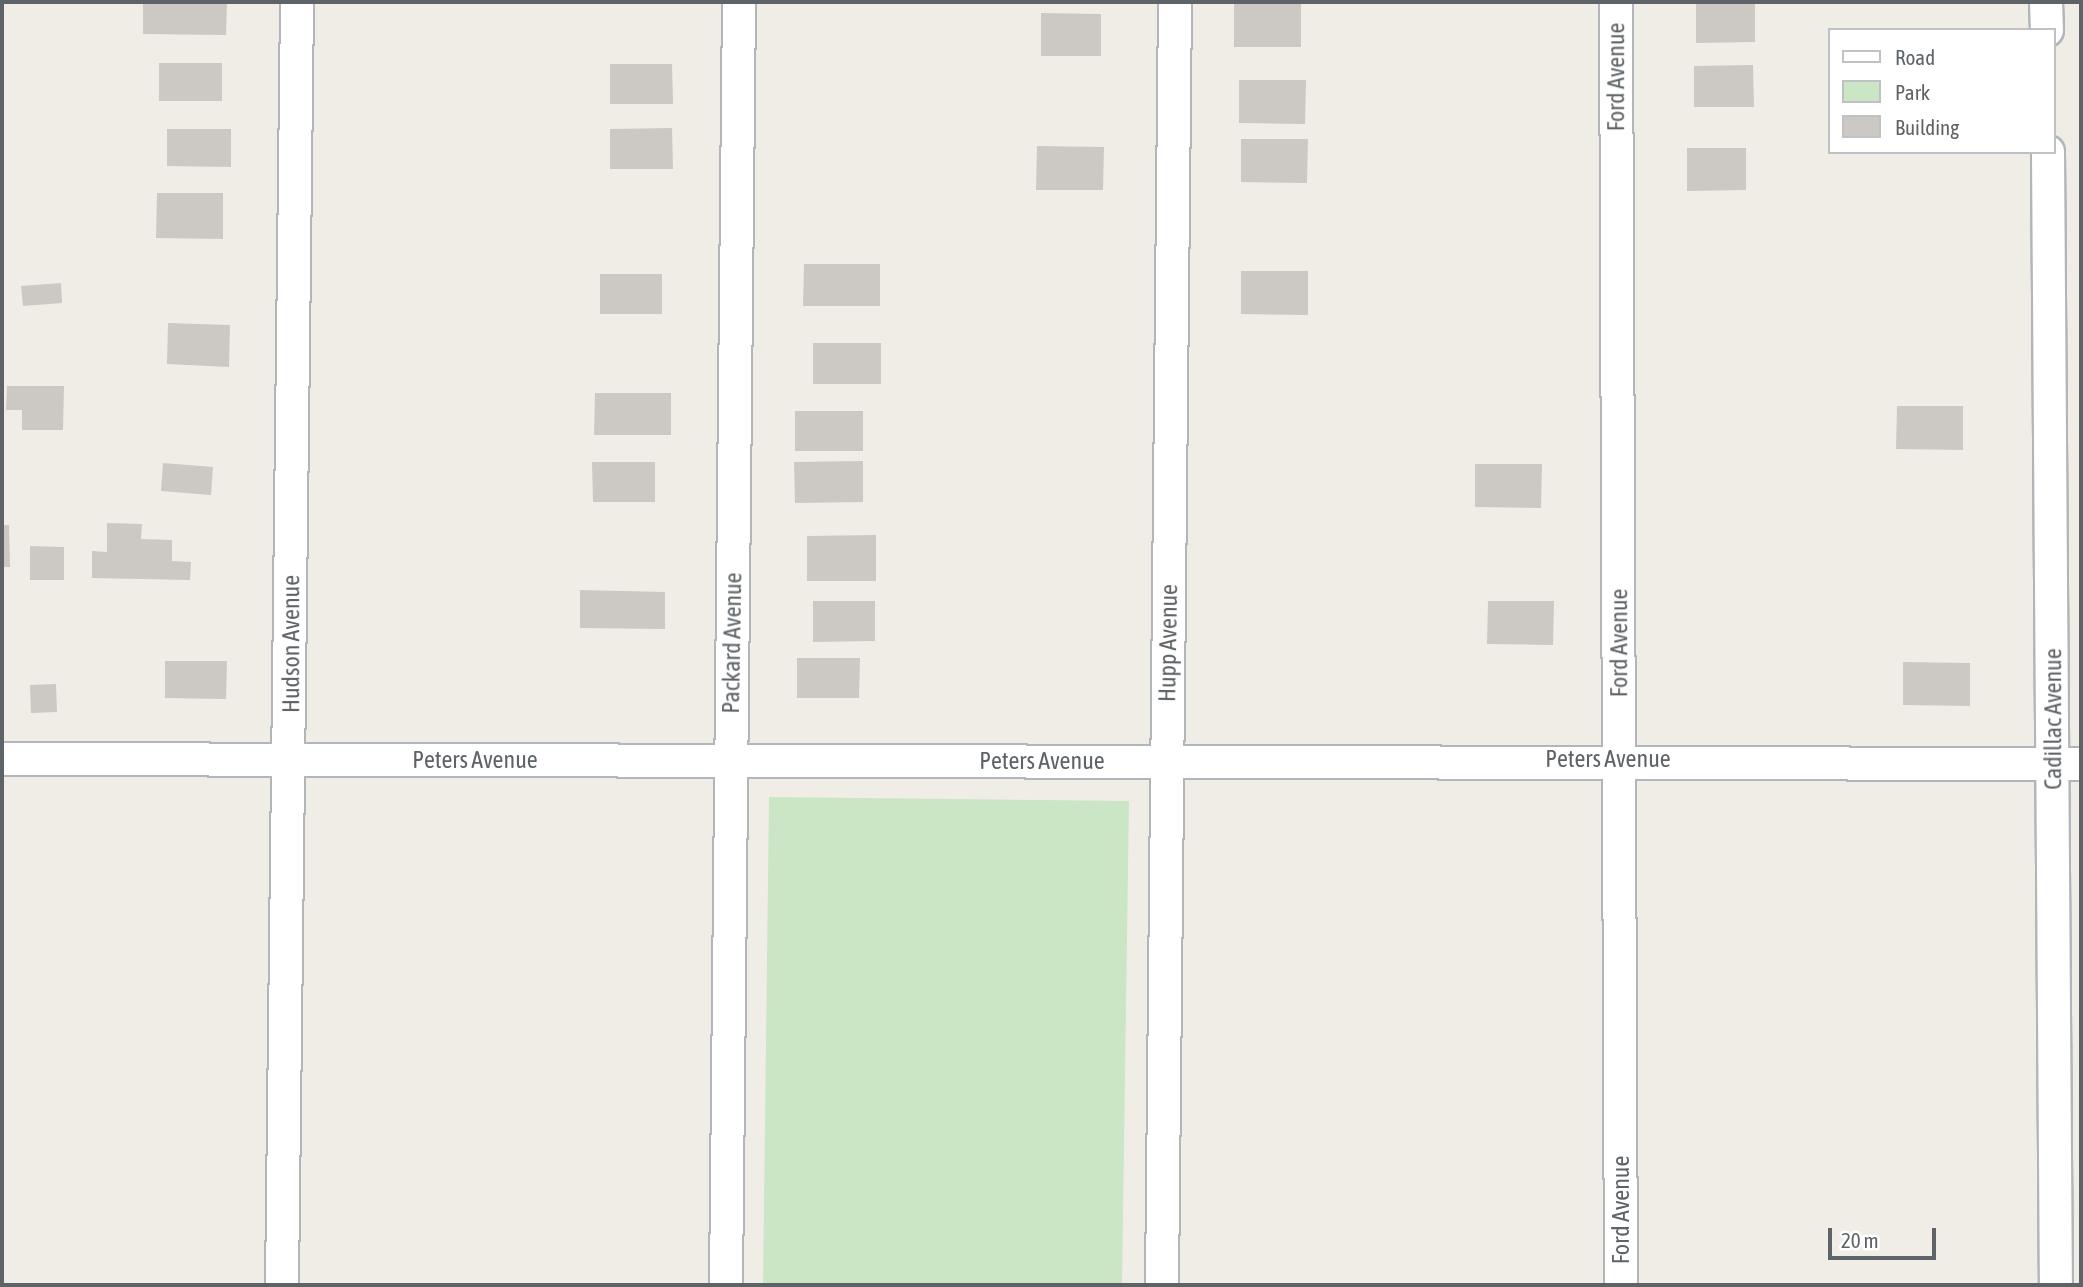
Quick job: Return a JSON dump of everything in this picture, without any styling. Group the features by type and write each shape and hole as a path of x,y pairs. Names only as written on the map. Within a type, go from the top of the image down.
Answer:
{"street":[{"name":"Hudson Avenue","path":"282,1285 290,761 296,2"},
{"name":"Packard Avenue","path":"726,1285 739,2"},
{"name":"Hupp Avenue","path":"1162,1285 1175,2"},
{"name":"Ford Avenue","path":"1616,2 1621,1285"},
{"path":"2046,2 2047,28"},
{"name":"Cadillac Avenue","path":"2048,154 2067,764 2056,1285"},
{"name":"Peters Avenue","path":"2,759 1619,759 2067,764"}],"green space":[{"path":"769,797 1129,801 1122,1285 763,1285"}],"building":[{"path":"143,2 227,2 226,35 143,34"},
{"path":"1696,2 1755,2 1755,42 1696,43"},
{"path":"1234,4 1301,4 1301,47 1234,47"},
{"path":"1041,13 1101,14 1101,56 1041,56"},
{"path":"159,63 222,63 222,101 159,101"},
{"path":"610,64 672,64 673,104 610,104"},
{"path":"1753,65 1754,107 1694,107 1694,66"},
{"path":"1239,80 1306,80 1305,124 1239,123"},
{"path":"672,128 673,169 610,169 610,129"},
{"path":"167,129 231,129 231,167 167,166"},
{"path":"1241,139 1308,139 1307,183 1241,182"},
{"path":"1037,146 1104,147 1103,190 1036,190"},
{"path":"1687,148 1746,148 1746,190 1687,191"},
{"path":"157,193 223,193 223,239 156,238"},
{"path":"804,264 880,264 880,306 803,306"},
{"path":"1241,271 1308,271 1308,315 1241,314"},
{"path":"600,274 662,274 662,314 600,314"},
{"path":"61,283 62,303 23,306 21,286"},
{"path":"168,323 230,325 229,367 167,364"},
{"path":"813,343 881,343 881,384 813,384"},
{"path":"7,386 64,386 63,430 22,430 22,410 6,410"},
{"path":"595,393 671,393 671,435 594,435"},
{"path":"1897,406 1963,406 1963,450 1896,449"},
{"path":"795,411 863,411 863,451 795,451"},
{"path":"863,461 863,502 795,503 794,462"},
{"path":"592,462 655,462 655,502 593,502"},
{"path":"163,463 213,467 211,495 161,491"},
{"path":"1475,464 1542,464 1541,508 1475,507"},
{"path":"107,523 142,524 141,539 172,540 172,561 191,562 190,580 92,578 92,551 107,552"},
{"path":"2,525 9,525 10,567 2,567"},
{"path":"876,535 876,581 807,581 807,536"},
{"path":"30,546 64,547 64,580 30,580"},
{"path":"580,590 665,592 665,629 580,628"},
{"path":"813,601 875,601 875,641 813,642"},
{"path":"1488,601 1554,601 1553,645 1487,644"},
{"path":"797,658 860,658 859,698 797,698"},
{"path":"165,661 227,661 226,699 165,698"},
{"path":"1903,662 1970,663 1970,706 1903,705"},
{"path":"56,684 57,712 31,713 30,685"}]}
